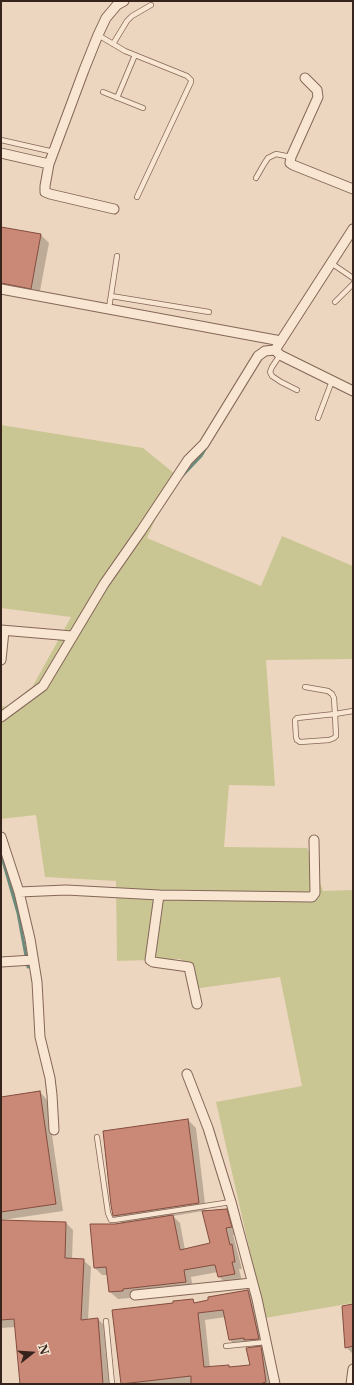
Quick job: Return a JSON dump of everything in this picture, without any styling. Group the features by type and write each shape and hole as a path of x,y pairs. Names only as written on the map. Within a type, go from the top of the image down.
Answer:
{"street":[{"path":"114,209 45,192 44,186 49,164 98,35 106,18 117,5 124,1"},
{"path":"305,78 317,90 318,96 291,157 290,163 353,189"},
{"path":"1,153 49,164"},
{"path":"278,352 281,341 353,229"},
{"path":"1,289 281,341"},
{"path":"1,717 43,686 68,636 142,531 188,460 204,444 258,356 265,351 278,352 353,391"},
{"path":"1,660 3,631 68,636"},
{"path":"1,837 3,854 19,892 30,961 37,982 40,1037 50,1078 54,1130"},
{"path":"19,892 66,890 159,895 312,897 315,893 314,840"},
{"path":"159,895 150,960 153,962 189,967 197,1004"},
{"path":"1,962 30,961"},
{"path":"186,1074 208,1128 231,1202 252,1283 275,1384"},
{"path":"135,1295 252,1283"},
{"path":"351,1384 353,1369"}],"lane":[{"path":"113,44 126,21 151,5"},
{"path":"98,35 135,55 187,76 191,82 138,198"},
{"path":"117,98 135,55"},
{"path":"102,92 143,108"},
{"path":"1,140 54,152"},
{"path":"256,178 264,164 272,156 276,154 291,157"},
{"path":"109,308 117,256"},
{"path":"331,263 353,278"},
{"path":"335,302 353,284"},
{"path":"111,296 209,312"},
{"path":"278,352 270,372 272,376 297,390"},
{"path":"318,418 332,381"},
{"path":"305,687 328,691 332,694 334,698 335,714 336,736 334,738 300,742 296,737 295,720 297,718 335,714 353,711"},
{"path":"97,1138 108,1214 111,1220 231,1202"},
{"path":"106,1321 112,1384"},
{"path":"226,1346 266,1342"}],"shaded area":[{"path":"1,425 143,448 175,474 147,538 261,586 282,536 353,566 353,659 266,660 275,786 229,785 224,847 307,848 323,891 353,890 353,1303 265,1318 216,1102 302,1086 280,977 193,989 181,959 117,961 116,881 45,877 36,815 1,819 1,706 9,707 29,693 71,617 1,608"}],"building":[{"path":"1,227 41,234 31,289 1,283"},
{"path":"40,1091 56,1204 1,1212 1,1097"},
{"path":"188,1119 199,1203 113,1216 103,1131"},
{"path":"227,1209 232,1227 226,1228 230,1245 232,1244 235,1262 232,1262 235,1274 218,1277 215,1265 213,1265 184,1270 186,1282 109,1292 106,1267 94,1268 90,1224 115,1224 173,1215 180,1250 210,1243 202,1211"},
{"path":"1,1220 66,1222 65,1258 84,1259 81,1320 98,1318 103,1384 20,1384 14,1319 1,1320"},
{"path":"248,1290 259,1339 244,1340 244,1338 229,1340 223,1310 198,1313 204,1367 250,1365 246,1348 261,1346 266,1382 260,1384 191,1384 191,1376 121,1384 112,1310 173,1303 173,1301 193,1299 194,1303 208,1300 208,1297"},
{"path":"353,1304 353,1346 345,1348 342,1306"}],"waterway":[{"path":"183,475 201,456 207,446"},
{"path":"1,854 18,913 28,967"}]}
